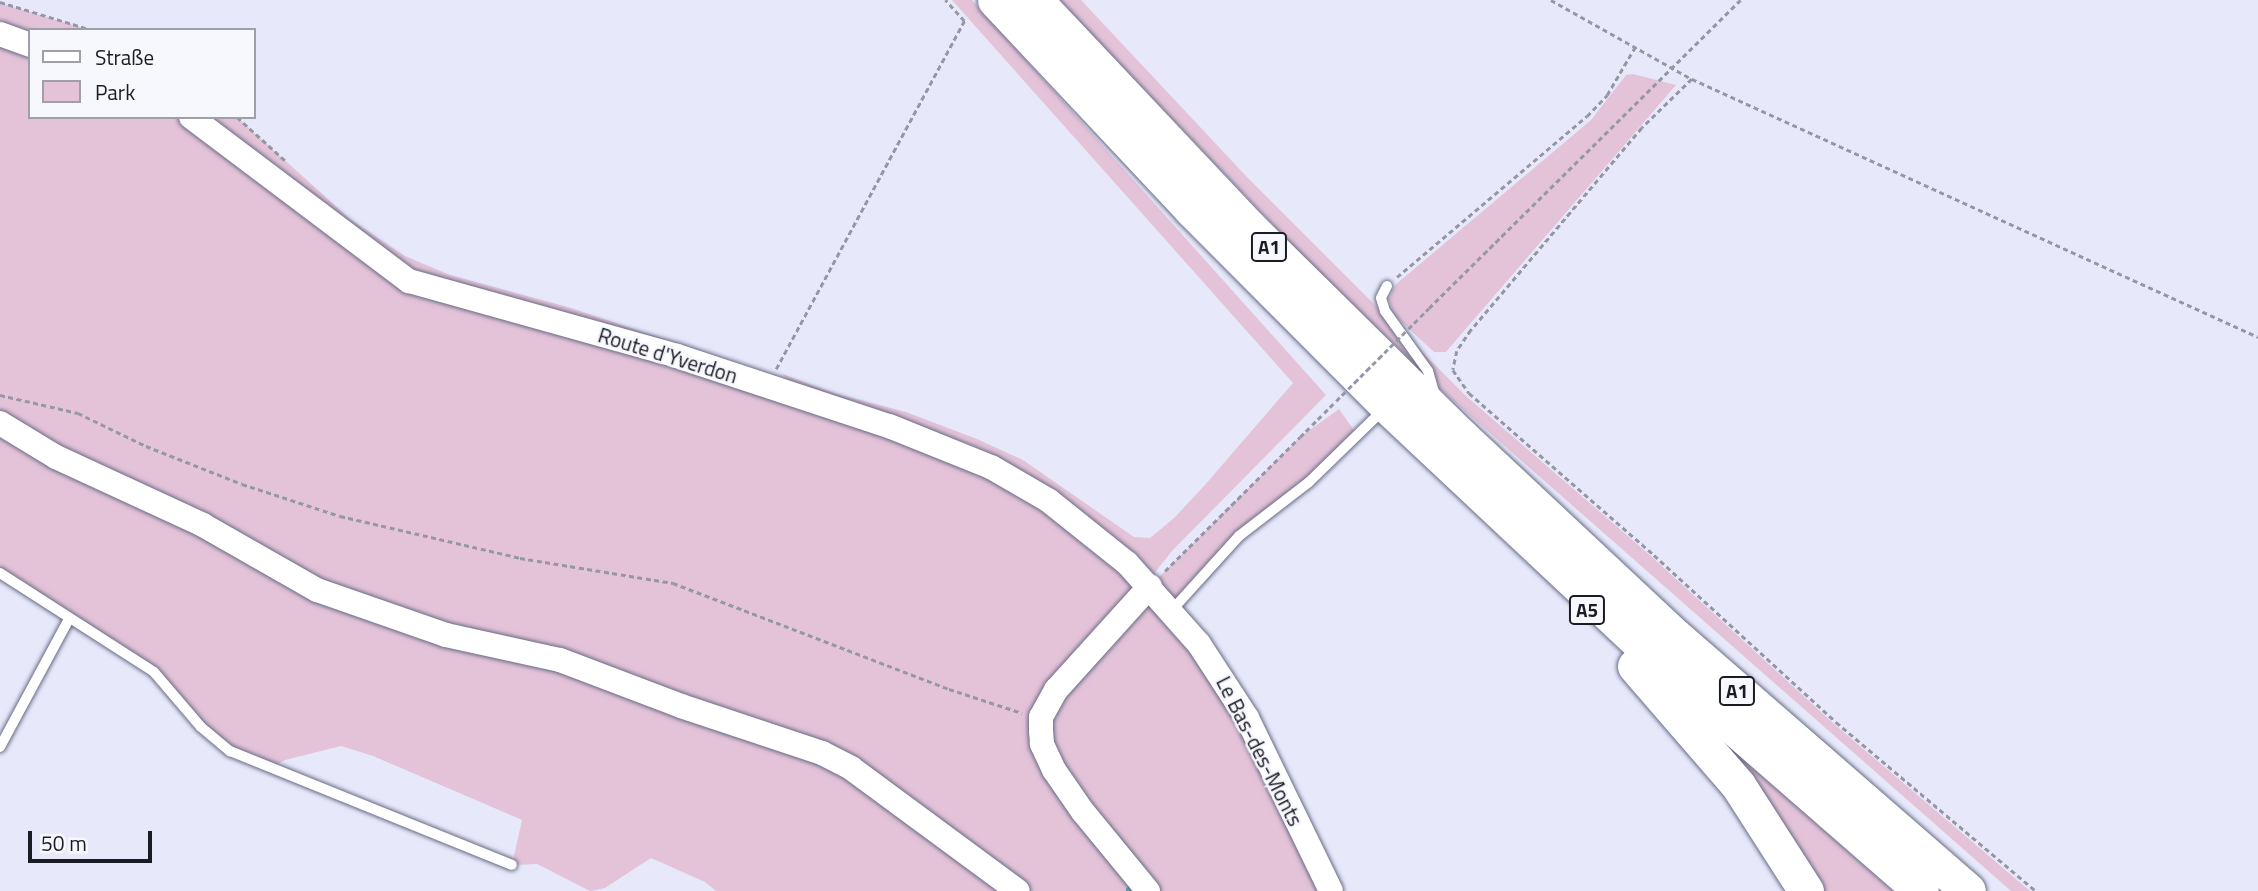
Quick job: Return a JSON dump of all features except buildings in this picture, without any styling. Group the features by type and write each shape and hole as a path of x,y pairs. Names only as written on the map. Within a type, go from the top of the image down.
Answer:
{"highway":[{"name":"A1","path":"995,0 1191,209 1387,406 1514,527 1740,734 1921,891"},
{"name":"A1","path":"1035,0 1241,218 1434,410 1675,636 1968,891"},
{"name":"A5","path":"1514,527 1716,757 1764,823 1806,891"}],"street":[{"path":"0,34 28,44"},
{"name":"Route d'Yverdon","path":"194,119 409,281 618,339 769,373 991,467 1075,520 1150,586"},
{"path":"0,423 56,457 204,525 317,590 446,635 560,660 681,706 822,752 851,768 1018,891"},
{"path":"1147,891 1083,812 1054,770 1042,744 1041,717 1056,690 1150,586"},
{"name":"Le Bas-des-Monts","path":"1150,586 1211,660 1247,718 1331,891"}],"lane":[{"path":"1387,286 1381,298 1385,311 1428,371 1433,385 1434,410"},
{"path":"1172,610 1240,536 1309,482 1387,406"},
{"path":"0,573 155,672 201,727 230,751 512,865"},
{"path":"0,747 69,619"}],"path":[{"path":"769,373 964,21 945,0"},
{"path":"1551,0 1692,79 2258,337"},
{"path":"1150,586 1740,0"},
{"path":"0,2 85,28"},
{"path":"1387,286 1587,116 1607,95 1635,47"},
{"path":"1692,79 1643,128 1471,330 1457,351 1453,370 1469,393 1654,555 1836,722 2036,891"},
{"path":"239,119 295,169"},
{"path":"0,394 78,413 146,446 242,484 340,516 520,558 673,583 948,690 1041,717"}],"green space":[{"path":"952,0 972,0 1326,395 1172,551 1152,576 1102,533 793,385 782,374 837,394 906,412 977,439 1023,460 1134,537 1150,538 1174,518 1204,486 1293,383"},
{"path":"1059,0 1081,0 1246,176 1466,396 1652,557 1834,724 2030,891 2011,891 1449,397 1304,257"},
{"path":"0,3 83,28 28,28 28,41 0,30"},
{"path":"0,38 28,48 28,119 189,119 408,285 957,452 1150,586 1300,437 1339,409 1358,436 1251,526 1172,610 1186,626 1331,891 716,891 705,882 651,858 605,888 590,891 537,864 512,865 522,820 373,756 341,746 285,760 270,768 230,751 202,726 155,671 0,572"},
{"path":"1633,74 1676,85 1446,352 1434,352 1394,315 1389,299 1395,285 1591,120 1626,75"},
{"path":"200,119 239,119 350,219 405,256 450,275 571,308 739,364 410,279"},
{"path":"1730,748 1893,891 1818,891 1725,753"}]}
